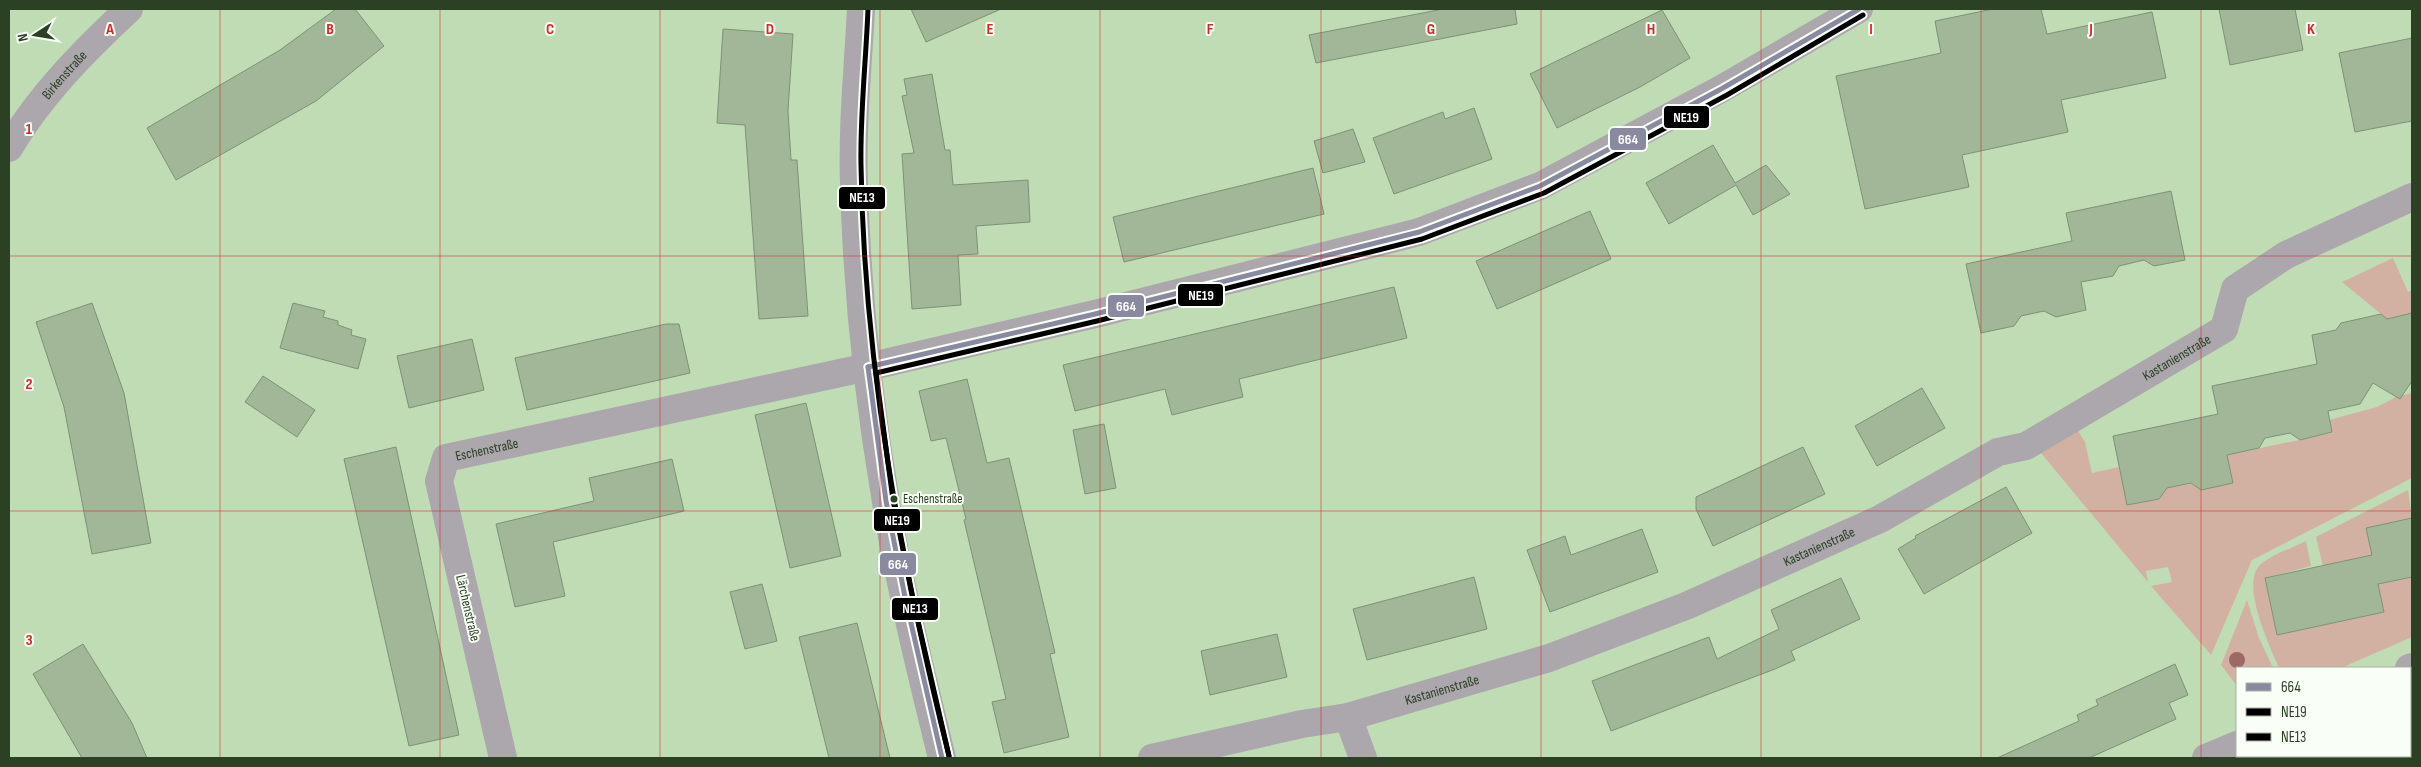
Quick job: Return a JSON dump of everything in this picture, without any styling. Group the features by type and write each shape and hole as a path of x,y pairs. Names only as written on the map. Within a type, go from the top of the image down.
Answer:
{"street":[{"name":"Birkenstraße","path":"9,148 24,122 81,54 128,9"},
{"path":"861,9 854,182 859,279 868,367 886,501 905,598 942,758"},
{"name":"Eschenstraße","path":"446,458 868,367 1095,314 1418,232 1540,186 1723,88 1859,9"},
{"name":"Kastanienstraße","path":"1152,758 1302,724 1348,717 1549,658 1686,606 1880,520 1998,452 2026,446 2224,329 2235,289 2286,255 2412,197"},
{"name":"Lärchenstraße","path":"446,458 439,482 503,758"},
{"path":"1348,717 1363,758"},
{"path":"2206,758 2236,745"}],"shaded area":[{"path":"2393,258 2408,292 2412,290 2412,320 2411,314 2387,319 2342,282"},
{"path":"2412,393 2412,478 2252,560 2211,655 2151,586 2172,582 2168,567 2146,571 2148,582 2041,453 2078,431 2085,442 2092,473 2119,467 2128,505 2159,499 2163,489 2194,483 2201,490 2227,455 2332,433 2329,420 2377,407 2396,397"},
{"path":"2408,490 2412,518 2366,528 2372,555 2323,566 2316,537"},
{"path":"2306,541 2311,566 2265,578 2277,635 2384,612 2378,584 2412,577 2412,637 2343,667 2279,667 2258,615 2253,585 2255,573 2261,564 2277,554"},
{"path":"2247,600 2259,638 2273,667 2236,667 2236,685 2221,665"},
{"path":"2376,757 2376,758 2295,758"}],"building":[{"path":"336,9 355,9 384,46 316,101 176,180 147,128 280,50"},
{"path":"911,9 1001,9 926,42"},
{"path":"1443,9 1515,9 1517,24 1316,63 1309,35"},
{"path":"1993,9 2041,9 2047,34 2152,12 2166,78 2061,100 2068,132 1962,155 1969,187 1865,209 1836,76 1941,53 1935,21"},
{"path":"2219,9 2295,9 2303,50 2230,65"},
{"path":"1662,10 1690,58 1640,87 1557,128 1530,74"},
{"path":"723,29 793,34 788,111 791,160 797,160 808,316 759,319 745,125 717,123"},
{"path":"2412,38 2412,121 2355,132 2339,53"},
{"path":"932,74 945,150 950,150 953,185 1028,180 1030,222 976,226 978,254 958,255 961,305 912,309 902,154 914,153 902,96 907,95 904,79"},
{"path":"1474,108 1492,159 1394,194 1373,138 1443,112 1445,119"},
{"path":"1353,129 1365,162 1323,173 1314,141"},
{"path":"1713,145 1735,183 1766,165 1790,194 1753,215 1736,185 1669,224 1646,183"},
{"path":"1313,168 1324,214 1124,262 1113,217"},
{"path":"2171,191 2185,260 2154,266 2144,260 2119,266 2113,276 2081,282 2086,310 2056,317 2044,311 2021,316 2014,326 1981,333 1966,264 2072,241 2066,213"},
{"path":"1590,211 1611,259 1497,309 1476,261"},
{"path":"1394,287 1407,338 1239,379 1243,397 1172,415 1165,389 1075,411 1063,365"},
{"path":"92,303 124,393 151,543 92,554 64,407 36,322"},
{"path":"293,303 325,311 323,317 338,321 338,325 352,330 351,335 366,339 358,369 280,348"},
{"path":"2412,313 2412,381 2400,399 2373,383 2360,404 2328,411 2332,432 2300,440 2290,433 2265,438 2259,448 2227,455 2233,483 2201,490 2191,483 2167,488 2159,499 2127,505 2113,436 2218,414 2212,386 2317,364 2312,335 2336,330 2341,323 2381,314 2387,319"},
{"path":"666,324 679,324 690,373 527,410 515,358"},
{"path":"472,339 484,390 409,408 397,356"},
{"path":"263,376 315,410 297,437 245,402"},
{"path":"967,379 987,463 1009,458 1055,653 1050,654 1069,737 1004,753 992,702 1006,699 964,520 966,519 946,438 931,441 919,391"},
{"path":"1922,388 1945,428 1877,466 1855,426"},
{"path":"806,403 841,556 790,568 755,415"},
{"path":"1104,424 1116,488 1085,494 1073,430"},
{"path":"396,447 459,735 409,746 344,459"},
{"path":"1803,447 1825,494 1713,546 1696,509 1696,497"},
{"path":"672,459 684,511 553,542 565,596 515,607 496,524 594,501 589,478"},
{"path":"2006,487 2032,533 1924,594 1898,549 1916,538 1915,536"},
{"path":"2412,518 2412,577 2378,584 2384,612 2277,635 2265,578 2372,555 2366,528"},
{"path":"1642,529 1658,572 1550,612 1527,550 1565,536 1571,555"},
{"path":"1474,577 1487,629 1367,660 1353,609"},
{"path":"1841,578 1860,619 1791,651 1795,660 1775,669 1611,731 1592,681 1709,637 1717,659 1779,629 1771,610"},
{"path":"762,584 777,641 745,649 730,592"},
{"path":"857,623 890,758 829,758 799,637"},
{"path":"1277,634 1287,677 1210,695 1201,651"},
{"path":"83,644 132,723 147,758 82,758 33,674"},
{"path":"2175,664 2188,695 2169,703 2176,719 2089,758 1997,758 2079,721 2077,715 2098,705 2096,700"}],"transit line":[{"name":"NE13","path":"868,9 862,106 861,165 869,315 888,463 901,537 915,610 949,756"},
{"name":"664","path":"868,367 1095,314 1419,232 1540,186 1723,88 1859,9"},
{"name":"NE19","path":"949,756 912,595 893,500 876,373 1097,321 1422,239 1544,193 1727,95 1863,15"},
{"name":"664","path":"868,367 886,501 905,597 942,758"}],"place":[{"name":"Eschenstraße","path":"894,499"}]}
